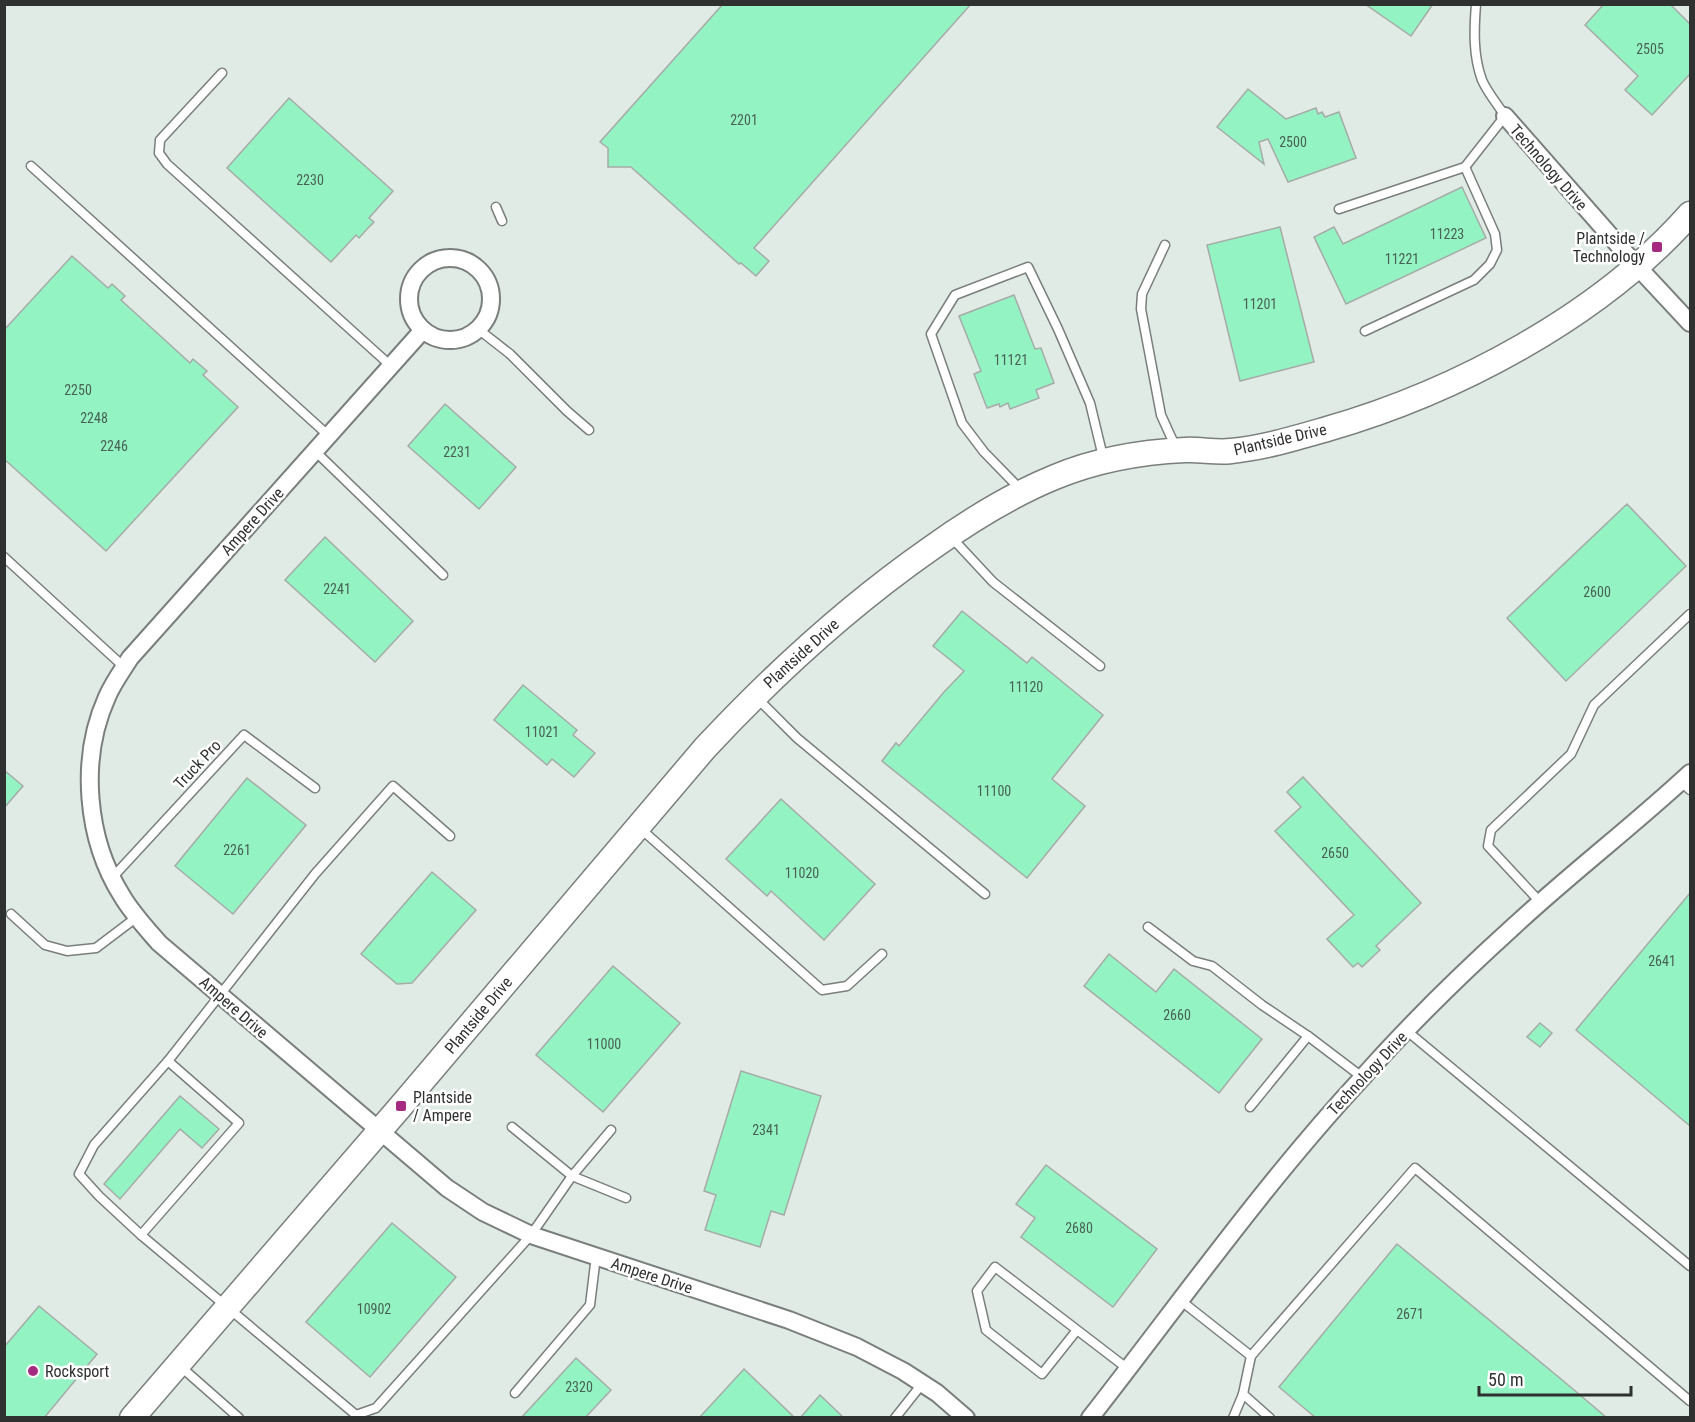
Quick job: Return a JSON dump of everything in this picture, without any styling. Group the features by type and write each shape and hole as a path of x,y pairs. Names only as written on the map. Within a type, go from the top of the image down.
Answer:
{"street":[{"name":"Technology Drive","path":"1505,116 1636,266 1690,323"},
{"name":"Plantside Drive","path":"132,1418 705,748 794,657 857,603 950,535 1022,492 1058,476 1104,461 1146,453 1230,452 1296,438 1361,419 1423,396 1495,362 1547,331 1636,266 1690,214"},
{"path":"450,258 469,262 481,272 489,285 492,298 487,318 468,336 455,339 440,338 423,330 414,319 411,308 410,294 415,279 430,263 450,258"},
{"name":"Ampere Drive","path":"423,330 124,667 107,698 99,720 92,754 90,791 93,817 102,854 112,878 137,917 159,943 447,1188 483,1212 531,1235 789,1320 857,1347 903,1371 966,1418"},
{"name":"Technology Drive","path":"1090,1418 1289,1159 1362,1077 1438,998 1541,903 1687,782"}],"lane":[{"path":"1339,209 1465,167 1505,116 1483,81 1476,56 1474,33 1476,4"},
{"path":"222,73 160,140 159,153 166,164 391,366"},
{"path":"31,166 329,436"},
{"path":"1365,332 1474,280 1490,264 1497,250 1495,234 1465,167"},
{"path":"496,207 502,220"},
{"path":"1165,245 1142,294 1141,309 1161,415 1171,441 1178,451"},
{"path":"1022,492 984,452 962,423 931,334 955,295 1028,267 1090,403 1104,461"},
{"path":"478,329 510,354 589,430"},
{"path":"315,451 443,575"},
{"path":"950,535 993,582 1100,666"},
{"path":"4,557 124,667"},
{"path":"1541,903 1488,846 1491,830 1571,754 1594,705 1690,614"},
{"path":"755,696 797,738 984,894"},
{"name":"Truck Pro","path":"112,878 244,735 315,788"},
{"path":"450,836 393,786 315,874 168,1060 94,1145 79,1174 141,1235 356,1415 376,1408 531,1235 572,1176 611,1130"},
{"path":"638,827 822,990 847,986 882,954"},
{"path":"11,914 45,945 67,951 96,948 137,917"},
{"path":"1148,927 1193,961 1212,966 1362,1077"},
{"path":"1407,1031 1690,1266"},
{"path":"1250,1107 1308,1036"},
{"path":"141,1235 238,1123 168,1060"},
{"path":"513,1127 572,1176 626,1198"},
{"path":"1233,1418 1243,1394 1251,1356 1415,1168 1690,1401"},
{"path":"514,1393 590,1305 596,1257"},
{"path":"1077,1330 1042,1374 986,1330 977,1291 995,1267 1128,1369"},
{"path":"1180,1299 1251,1356"},
{"path":"178,1364 239,1418"},
{"path":"895,1418 922,1384"},
{"path":"1243,1394 1270,1418"}],"shaded area":[{"path":"5,5 1690,5 1690,1417 5,1417"}],"building":[{"path":"723,4 971,4 754,248 769,261 756,276 741,263 739,264 631,167 608,167 608,148 600,142"},
{"path":"1365,4 1433,4 1411,36"},
{"path":"1604,4 1670,4 1690,24 1690,74 1652,115 1625,90 1638,76 1585,25"},
{"path":"1248,89 1286,119 1316,108 1318,114 1322,112 1325,117 1339,112 1356,158 1288,182 1268,139 1259,142 1264,164 1217,127"},
{"path":"289,98 393,191 369,218 374,222 359,238 356,235 331,262 227,168"},
{"path":"1462,187 1486,238 1346,304 1314,237 1334,227 1343,244"},
{"path":"1280,227 1314,362 1240,381 1207,245"},
{"path":"72,256 108,288 112,284 125,296 121,300 190,363 193,359 207,371 203,375 238,407 106,551 4,459 4,330"},
{"path":"1014,295 1035,349 1041,348 1054,383 1036,390 1039,398 1010,409 1008,403 1000,407 999,404 987,408 974,374 981,371 959,316"},
{"path":"445,404 516,467 479,509 408,446"},
{"path":"1627,504 1686,566 1566,681 1507,618"},
{"path":"325,537 413,621 375,662 285,580"},
{"path":"962,611 1027,663 1032,657 1103,715 1052,779 1085,806 1027,878 882,761 896,743 899,746 964,671 933,646"},
{"path":"523,685 577,730 573,735 595,753 574,777 552,759 547,765 494,720"},
{"path":"4,770 23,786 4,808"},
{"path":"1303,777 1421,903 1376,946 1380,950 1362,967 1358,963 1353,967 1327,939 1354,915 1275,831 1301,807 1287,792"},
{"path":"247,778 306,825 233,914 175,866"},
{"path":"781,799 875,884 824,940 771,891 767,896 726,859"},
{"path":"432,872 476,910 412,983 397,984 361,954"},
{"path":"1690,893 1690,1126 1576,1030"},
{"path":"1109,954 1156,992 1174,969 1262,1039 1219,1093 1084,986"},
{"path":"613,966 680,1023 603,1112 536,1055"},
{"path":"1540,1023 1552,1033 1540,1047 1527,1037"},
{"path":"741,1071 821,1096 784,1215 771,1211 760,1247 705,1230 716,1195 704,1191"},
{"path":"180,1096 219,1129 202,1148 180,1129 120,1199 104,1184"},
{"path":"1046,1165 1157,1249 1113,1307 1021,1237 1035,1218 1016,1204"},
{"path":"392,1223 456,1277 370,1377 306,1322"},
{"path":"1397,1244 1607,1418 1316,1418 1279,1387"},
{"path":"39,1306 97,1354 44,1418 4,1418 4,1347"},
{"path":"576,1358 611,1390 585,1418 521,1418"},
{"path":"744,1369 795,1418 699,1418"},
{"path":"820,1395 844,1418 800,1418"}],"place":[{"name":"Plantside / Technology","path":"1657,247"},
{"name":"Plantside / Ampere","path":"401,1106"},
{"name":"Rocksport","path":"33,1371"}]}
